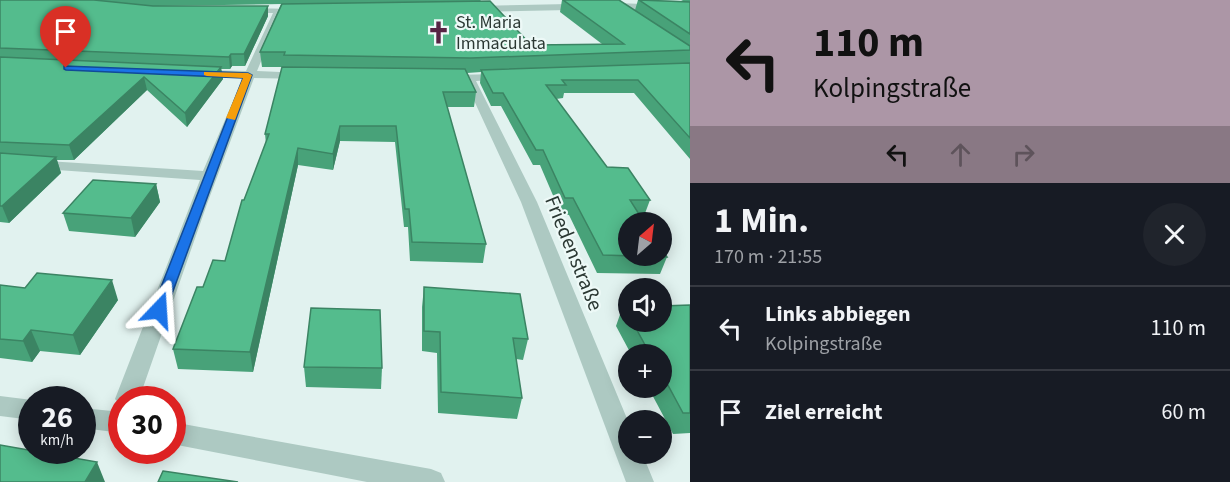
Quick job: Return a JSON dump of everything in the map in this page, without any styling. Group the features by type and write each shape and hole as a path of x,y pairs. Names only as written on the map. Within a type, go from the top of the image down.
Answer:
{"street":[{"path":"603,0 618,6 634,18"},
{"path":"465,9 618,6 690,9"},
{"path":"233,10 308,11"},
{"path":"132,386 208,176 248,75 278,11"},
{"path":"188,73 319,76"},
{"path":"435,78 517,77"},
{"name":"Friedenstraße","path":"469,78 529,202 640,482"},
{"path":"0,162 208,176"},
{"path":"0,406 18,408"},
{"path":"186,436 431,482"}],"building":[{"path":"0,0 94,0 153,6 268,6 244,54 231,54 229,57 0,48"},
{"path":"563,0 619,0 690,46 690,50 471,58 284,55 285,52 260,52 282,4 490,1 531,45 624,44"},
{"path":"639,0 690,2 690,34"},
{"path":"0,57 221,67 185,113 144,77 69,145 0,142"},
{"path":"690,63 690,138 638,80 562,80 566,85 546,85 607,167 628,168 650,200 630,200 638,212 618,212 618,255 603,255 573,198 565,198 543,150 536,150 503,93 493,93 481,70"},
{"path":"282,67 465,69 476,92 443,92 486,244 412,242 409,209 405,209 396,126 340,126 333,154 298,148 250,352 173,349 197,287 203,287 213,260 225,261 242,200 244,200 269,134 265,134"},
{"path":"0,153 56,157 0,206"},
{"path":"93,180 156,184 131,218 63,213"},
{"path":"37,273 112,280 73,335 31,330 23,341 0,339 0,285 25,288"},
{"path":"424,287 520,294 528,339 513,338 522,398 441,392 440,332 424,331"},
{"path":"690,305 690,413 683,413 672,393 672,344 645,344 638,332 672,332 672,306"},
{"path":"311,308 380,310 382,368 304,367"},
{"path":"0,445 18,448 18,464 96,464 85,482 0,482"},
{"path":"163,471 238,482 158,482"}],"slow traffic":[{"path":"207,74 248,75 231,118"}],"place":[{"name":"St. Maria Immaculata","path":"438,32"}],"route":[{"path":"66,68 248,75 159,310"}]}
